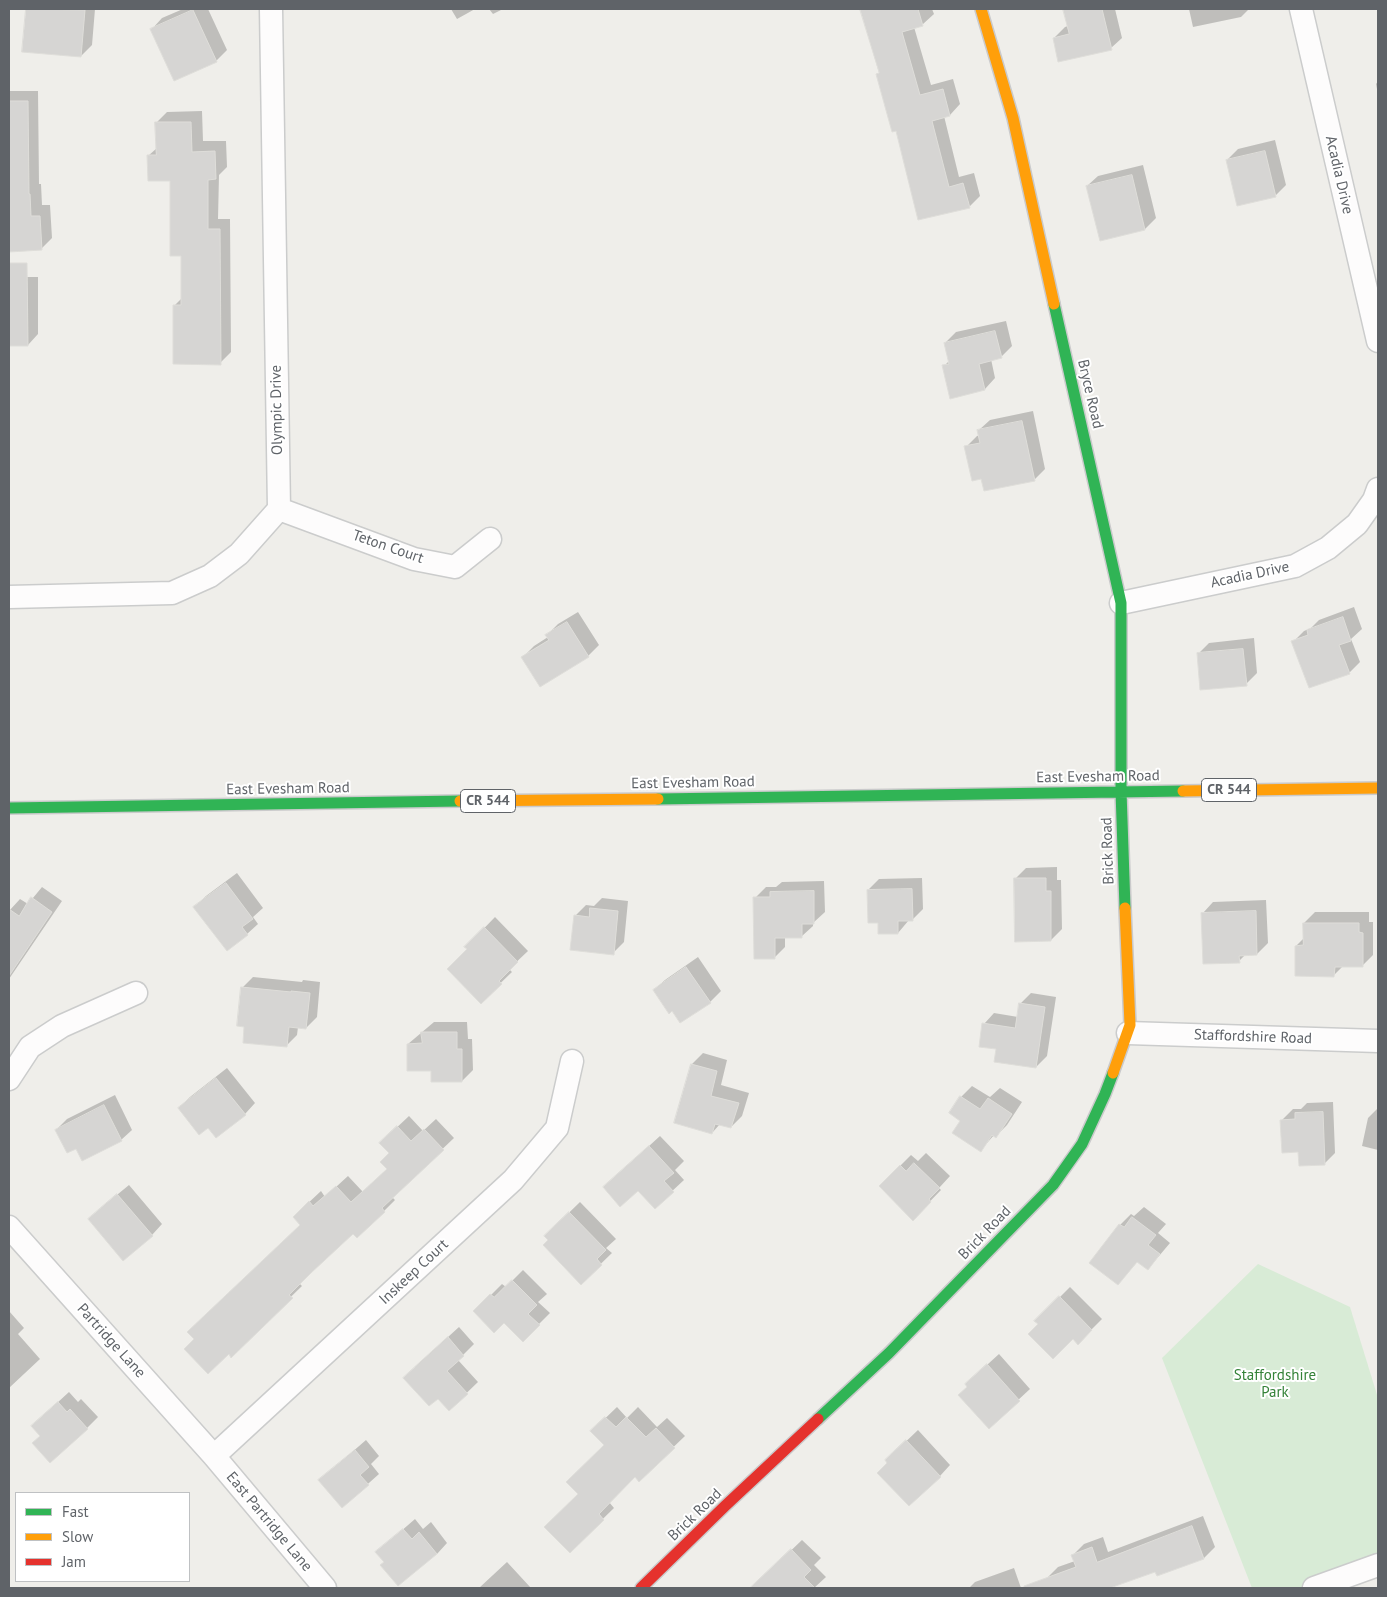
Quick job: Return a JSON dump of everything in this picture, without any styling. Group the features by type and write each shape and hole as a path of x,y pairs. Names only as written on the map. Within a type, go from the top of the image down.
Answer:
{"street":[{"name":"Olympic Drive","path":"272,9 279,509"},
{"name":"Bryce Road","path":"981,9 1013,118 1121,603 1121,791"},
{"name":"Acadia Drive","path":"1301,9 1378,341"},
{"name":"Acadia Drive","path":"1121,603 1295,566 1328,548 1357,524 1374,500 1378,490"},
{"name":"Teton Court","path":"279,509 414,559 455,567 490,539"},
{"path":"9,596 172,593 210,576 239,554 279,509"},
{"name":"East Evesham Road","path":"9,808 1378,788"},
{"name":"Brick Road","path":"649,1586 725,1506 889,1353 1053,1184 1082,1144 1105,1094 1130,1025 1121,791"},
{"path":"9,1079 30,1047 62,1026 136,993"},
{"name":"Staffordshire Road","path":"1128,1033 1378,1040"},
{"name":"Inskeep Court","path":"214,1456 513,1180 557,1128 572,1061"},
{"name":"Partridge Lane","path":"9,1226 214,1456"},
{"name":"East Partridge Lane","path":"214,1456 325,1588"},
{"path":"1314,1588 1378,1565"}],"green space":[{"name":"Staffordshire Park","path":"1258,1264 1350,1307 1378,1398 1378,1565 1314,1588 1252,1588 1162,1358"}],"building":[{"path":"26,9 85,10 81,57 22,52"},
{"path":"860,9 918,9 923,26 902,32 920,95 943,89 950,116 932,121 949,187 963,183 970,208 918,220 896,131 892,132 876,74 879,73"},
{"path":"1063,9 1102,9 1112,50 1058,62 1053,38 1069,34"},
{"path":"193,10 217,62 174,81 150,29"},
{"path":"9,101 28,101 31,216 40,216 42,250 9,252"},
{"path":"155,122 191,122 192,152 215,151 216,179 208,180 208,229 220,229 221,365 173,364 173,305 181,305 181,256 170,256 170,181 148,181 147,155 156,155"},
{"path":"1265,151 1276,197 1237,206 1226,160"},
{"path":"1132,175 1145,230 1100,241 1086,186"},
{"path":"9,263 27,263 28,346 9,346"},
{"path":"995,331 1002,358 979,364 985,390 950,399 942,365 949,364 944,343"},
{"path":"1022,421 1035,481 984,491 981,479 972,481 964,446 980,443 977,430"},
{"path":"1343,617 1351,641 1339,645 1350,674 1309,688 1291,641 1308,635 1307,630"},
{"path":"567,622 589,657 540,687 521,657 549,640 545,635"},
{"path":"1243,649 1247,686 1200,690 1197,653"},
{"path":"1014,878 1046,878 1046,891 1051,891 1051,941 1015,942"},
{"path":"226,883 253,919 242,927 248,935 227,951 193,907"},
{"path":"912,889 913,921 898,921 898,934 878,934 878,923 868,923 867,890"},
{"path":"814,891 814,924 802,924 802,938 775,938 775,959 754,959 753,897 770,897 770,892"},
{"path":"31,897 52,912 9,976 9,909 19,916"},
{"path":"590,908 618,911 614,955 570,950 574,915 589,917"},
{"path":"1256,911 1257,955 1239,956 1240,963 1203,964 1201,913"},
{"path":"1303,923 1359,923 1359,932 1363,933 1363,967 1335,967 1334,977 1295,976 1295,946 1303,945"},
{"path":"484,927 518,962 499,981 502,984 481,1004 447,969 467,949 464,947"},
{"path":"686,967 711,1003 680,1023 672,1011 669,1014 653,990"},
{"path":"241,987 310,993 306,1029 289,1027 287,1047 243,1043 244,1027 237,1026"},
{"path":"1019,1003 1045,1007 1036,1068 994,1062 996,1049 979,1047 982,1023 1015,1028"},
{"path":"421,1032 457,1032 457,1049 462,1049 462,1082 431,1082 431,1071 407,1071 407,1044 422,1043"},
{"path":"691,1064 717,1071 711,1096 739,1103 731,1128 715,1124 712,1134 674,1123"},
{"path":"216,1078 246,1115 216,1138 208,1128 199,1135 178,1108"},
{"path":"960,1096 980,1109 988,1098 1012,1114 996,1138 992,1135 981,1152 952,1133 960,1121 949,1113"},
{"path":"104,1105 122,1141 82,1161 76,1149 67,1153 55,1130"},
{"path":"1323,1112 1325,1165 1299,1166 1298,1152 1282,1153 1280,1120 1295,1119 1295,1113"},
{"path":"397,1126 411,1141 424,1129 444,1150 382,1208 385,1212 357,1238 353,1234 289,1295 293,1298 231,1358 229,1354 208,1374 184,1349 194,1339 187,1332 300,1225 293,1217 309,1201 313,1206 336,1186 351,1202 387,1169 380,1162 389,1153 379,1143"},
{"path":"649,1146 674,1173 664,1181 674,1192 655,1209 638,1191 620,1207 603,1187"},
{"path":"914,1163 940,1188 929,1199 931,1202 913,1221 879,1186 900,1165 906,1171"},
{"path":"117,1194 153,1236 123,1261 88,1219"},
{"path":"569,1212 606,1250 597,1259 602,1265 581,1285 543,1245 548,1240 544,1236"},
{"path":"1132,1217 1156,1235 1148,1245 1160,1254 1148,1270 1137,1262 1118,1285 1089,1263 1119,1224 1124,1227"},
{"path":"512,1280 537,1305 528,1314 540,1325 523,1342 504,1323 494,1333 473,1311 490,1294 494,1297"},
{"path":"1059,1296 1092,1330 1078,1345 1073,1339 1053,1359 1028,1334 1038,1324 1034,1321"},
{"path":"448,1337 464,1356 447,1371 468,1394 449,1411 438,1399 429,1406 403,1378"},
{"path":"987,1364 1020,1401 989,1429 958,1395 967,1387 965,1384"},
{"path":"58,1402 67,1412 70,1409 88,1429 50,1463 32,1443 40,1436 31,1426"},
{"path":"605,1417 616,1427 626,1417 646,1437 656,1428 675,1448 639,1482 635,1477 599,1514 604,1520 570,1553 544,1527 578,1494 566,1482 604,1445 590,1431"},
{"path":"906,1440 941,1477 909,1506 877,1473 887,1463 885,1460"},
{"path":"355,1450 369,1467 360,1475 369,1485 342,1508 318,1480"},
{"path":"1192,1526 1204,1559 1157,1576 1155,1572 1110,1588 1024,1588 1024,1586 1076,1567 1071,1555 1092,1547 1097,1562"},
{"path":"403,1529 412,1539 419,1532 437,1554 398,1586 380,1565 384,1562 375,1552"},
{"path":"791,1549 811,1570 804,1577 815,1588 750,1588"}],"traffic: fast":[{"path":"1054,304 1121,603 1121,791 1125,908"},
{"path":"658,799 1183,791"},
{"path":"9,808 460,801"},
{"path":"818,1419 889,1353 1053,1185 1082,1144 1113,1073"}],"traffic: slow":[{"path":"981,9 1013,118 1054,304"},
{"path":"1183,791 1378,788"},
{"path":"460,801 658,799"},
{"path":"1113,1073 1130,1025 1125,908"}],"traffic: jam":[{"path":"641,1588 818,1419"}]}
